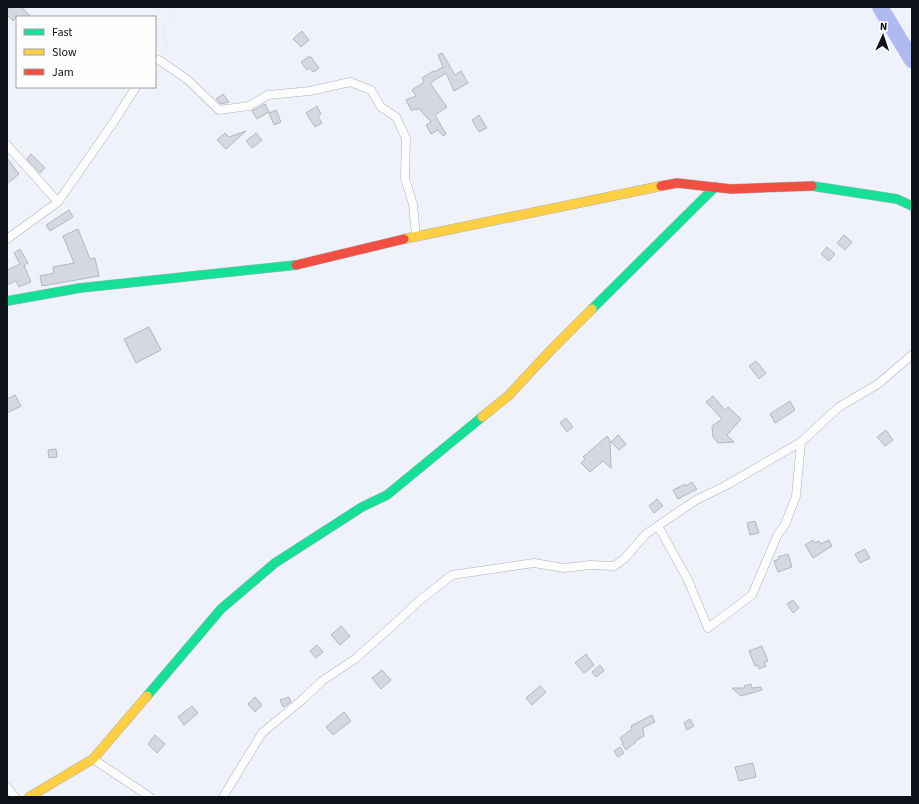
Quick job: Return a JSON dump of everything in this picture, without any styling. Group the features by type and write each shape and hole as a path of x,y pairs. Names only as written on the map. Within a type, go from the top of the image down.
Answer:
{"street":[{"path":"159,60 188,80 219,110 249,106 268,96 310,91 350,82 371,90 381,107 396,117 406,138 406,179 414,204 416,236"},
{"path":"7,239 58,202 135,88"},
{"path":"7,145 58,202"},
{"path":"7,301 80,288 294,265 416,236 677,183 731,189 812,186 897,199 912,206"},
{"path":"29,797 93,759 221,609 275,563 362,507 387,495 508,396 550,350 715,187"},
{"path":"223,797 262,733 322,682 360,654 419,601 452,575 534,563 564,568 590,565 614,566 624,558 646,534 696,500 725,486 800,442 839,407 878,384 912,355"},
{"path":"658,526 688,580 708,628 752,595 778,534 785,525 796,496 800,442"},
{"path":"93,759 150,797"},
{"path":"7,787 16,797"}],"path":[{"path":"159,60 166,46 164,28 176,7"}],"building":[{"path":"11,7 22,7 30,16 16,16 13,21 7,15 7,11"},
{"path":"302,31 309,40 301,47 293,39"},
{"path":"442,53 455,75 461,71 468,83 454,91 446,73 430,83 447,107 435,115 446,134 443,136 438,130 431,134 426,125 431,122 419,109 411,110 406,100 416,96 412,90 424,82 422,78 443,67 438,55"},
{"path":"308,57 311,57 319,68 313,72 310,68 307,70 301,62"},
{"path":"223,94 229,102 221,104 216,99"},
{"path":"265,104 269,112 257,119 252,111"},
{"path":"317,106 321,114 318,116 322,123 315,127 306,113"},
{"path":"276,110 281,122 274,125 269,113"},
{"path":"479,115 487,128 479,132 472,120"},
{"path":"246,131 226,149 217,140 225,133 229,137"},
{"path":"256,133 262,140 252,148 246,141"},
{"path":"31,154 45,168 40,173 27,159"},
{"path":"7,158 19,174 7,184"},
{"path":"69,210 73,217 50,231 46,225"},
{"path":"78,229 90,259 95,258 99,276 42,286 40,276 54,273 53,267 74,263 63,236"},
{"path":"844,235 852,242 845,250 837,243"},
{"path":"827,247 835,254 829,261 821,254"},
{"path":"20,249 28,263 24,265 31,282 19,287 16,281 7,285 7,270 20,264 14,253"},
{"path":"149,327 161,350 136,363 124,339"},
{"path":"756,361 766,373 759,379 749,366"},
{"path":"15,395 21,406 7,413 7,399"},
{"path":"713,396 725,410 728,407 741,419 727,435 734,442 718,443 713,437 712,426 722,419 706,402"},
{"path":"790,401 795,410 775,423 770,414"},
{"path":"566,418 573,427 567,432 560,423"},
{"path":"886,430 893,440 885,446 877,437"},
{"path":"618,435 626,444 619,450 611,442"},
{"path":"607,436 610,440 611,468 603,461 590,472 581,463 585,459 583,457"},
{"path":"56,449 57,457 49,458 48,450"},
{"path":"692,482 697,489 678,499 673,490 685,484 686,486"},
{"path":"657,499 663,506 654,513 649,506"},
{"path":"755,521 759,533 750,535 747,523"},
{"path":"813,540 815,543 819,541 821,544 829,540 832,546 813,558 805,545"},
{"path":"865,549 870,558 860,563 855,554"},
{"path":"788,554 792,567 778,572 774,561 779,559 778,557"},
{"path":"793,600 799,608 793,613 787,604"},
{"path":"341,626 350,636 340,645 331,635"},
{"path":"317,645 323,652 316,658 310,651"},
{"path":"762,646 768,661 764,663 766,666 759,669 758,665 755,666 749,651"},
{"path":"586,654 594,665 584,673 575,663"},
{"path":"600,665 604,671 596,677 592,672"},
{"path":"382,670 391,680 381,689 372,678"},
{"path":"751,684 752,688 761,687 762,690 741,696 732,688 745,688 744,686"},
{"path":"540,686 546,692 532,705 526,698"},
{"path":"255,697 262,705 255,712 248,704"},
{"path":"289,697 291,702 283,707 280,700"},
{"path":"192,706 198,713 184,725 178,717"},
{"path":"344,712 351,721 333,735 326,727"},
{"path":"652,715 655,722 643,728 644,736 635,741 636,742 626,750 620,738 632,729 631,726"},
{"path":"690,719 694,726 687,730 684,723"},
{"path":"155,735 165,744 157,753 148,744"},
{"path":"620,747 624,753 618,757 614,751"},
{"path":"753,763 756,777 739,781 735,767"}],"waterway":[{"path":"880,7 912,60"}],"traffic: fast":[{"path":"812,186 897,199 912,206"},
{"path":"592,309 715,187"},
{"path":"7,301 80,288 296,265"},
{"path":"147,696 221,609 275,563 362,507 387,495 482,417"}],"traffic: slow":[{"path":"404,239 661,186"},
{"path":"482,417 508,396 592,309"},
{"path":"29,797 93,759 147,696"}],"traffic: jam":[{"path":"661,186 677,183 731,189 812,186"},
{"path":"296,265 404,239"}]}
